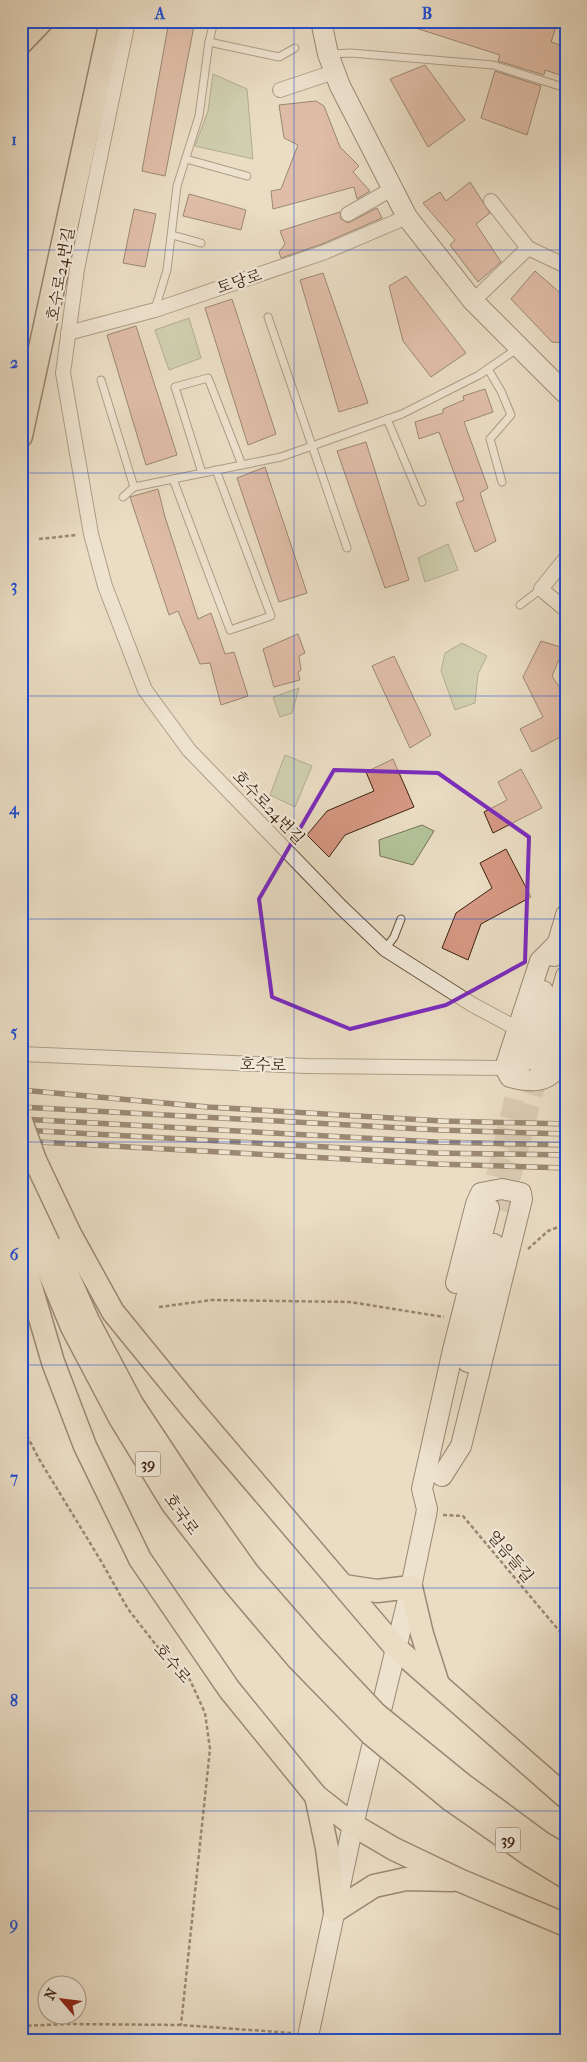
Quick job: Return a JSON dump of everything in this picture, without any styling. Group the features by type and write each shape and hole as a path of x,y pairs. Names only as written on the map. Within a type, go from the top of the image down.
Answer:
{"main road":[{"path":"21,43 42,21"},
{"path":"21,436 111,21"},
{"path":"321,21 331,63 407,218 473,301 566,394"},
{"path":"523,1066 533,1024 566,915"},
{"path":"523,1066 516,1028 540,961 557,944"},
{"path":"566,976 523,1066 510,1077 524,1081 552,1074 566,1037"},
{"path":"21,1121 35,1160 41,1245 53,1362 85,1446 140,1558 230,1689 316,1796 352,1825 394,1849 459,1880 566,1926"},
{"name":"39","path":"21,1169 41,1245"},
{"path":"307,2041 352,1825 411,1587 427,1512 438,1495 427,1409 476,1204 481,1193 502,1189 521,1193 522,1199 461,1446 435,1471"},
{"name":"39","path":"21,1204 41,1245"},
{"path":"435,1471 496,1209"},
{"path":"41,1245 113,1312 193,1410 396,1647 566,1797"},
{"name":"호국로","path":"41,1245 72,1327 115,1410 172,1503 236,1586 303,1651 371,1734 457,1792"},
{"path":"344,1586 377,1591 411,1587"},
{"path":"411,1587 422,1634 439,1685"},
{"name":"39","path":"457,1792 566,1857"},
{"name":"39","path":"457,1792 530,1855 566,1876"},
{"path":"316,1796 327,1848 335,1910"},
{"path":"335,1910 374,1886 406,1879 459,1880"}],"street":[{"name":"호수로24번길","path":"128,21 77,269 63,373 91,534 105,586 145,690 189,750 341,907 385,949 474,1005 516,1028"},
{"path":"280,90 331,63"},
{"path":"348,214 392,189"},
{"path":"491,201 528,248 566,266"},
{"name":"토당로","path":"68,334 155,310 325,252 407,218"},
{"path":"473,301 528,248"},
{"path":"566,558 541,589 566,610"},
{"name":"호수로","path":"21,1054 306,1066 523,1066"}],"lane":[{"path":"155,310 168,270 177,186 199,116 209,42 214,21"},
{"path":"209,42 278,57 295,48"},
{"path":"331,63 351,53 493,64 566,88"},
{"path":"186,159 247,176"},
{"path":"172,235 201,243"},
{"path":"268,317 347,548"},
{"path":"123,497 134,487 281,457 402,414 488,369 519,347"},
{"path":"488,369 502,391 511,416 490,439 502,482"},
{"path":"202,473 175,387 208,378 242,465"},
{"path":"101,380 134,487"},
{"path":"387,419 422,502"},
{"path":"173,479 230,630 271,616 216,470"},
{"path":"520,605 541,589"},
{"path":"385,949 394,937 401,919"}],"path":[{"path":"39,539 91,534"},
{"path":"505,1270 548,1231 566,1224"},
{"path":"159,1307 212,1300 350,1302 448,1318"},
{"name":"호수로","path":"21,1424 39,1459 128,1609 156,1645 190,1680 206,1713 210,1749 181,2025 67,2024 21,2026"},
{"name":"얼음들길","path":"427,1512 463,1516 566,1639"}],"highlighted area":[{"path":"334,770 438,773 529,837 525,962 446,1005 350,1029 272,997 259,899"}],"green space":[{"path":"213,74 247,89 253,159 195,146 208,111"},
{"path":"189,318 201,358 169,370 155,330"},
{"path":"448,544 458,570 425,582 418,558"},
{"path":"462,643 487,656 478,674 475,703 455,710 441,671 445,653"},
{"path":"299,688 292,713 280,717 273,697"},
{"path":"285,755 312,766 295,807 270,795"},
{"path":"422,825 434,831 413,865 380,856 379,840"}],"building":[{"path":"169,21 195,21 165,176 142,171"},
{"path":"403,21 558,21 551,42 566,47 566,77 545,70 544,75 498,61 500,55 403,24"},
{"path":"425,65 465,120 428,147 390,79"},
{"path":"495,71 541,86 527,135 481,118"},
{"path":"316,101 324,106 340,147 359,166 353,172 370,191 357,199 354,187 273,209 271,191 281,189 298,145 284,138 279,105"},
{"path":"470,182 490,213 476,224 501,262 478,282 450,245 455,240 423,203 440,192 446,201"},
{"path":"189,194 246,210 241,230 183,216"},
{"path":"377,208 382,218 322,244 281,258 279,252 285,244 280,231 340,212 341,219 348,223"},
{"path":"134,209 156,214 145,267 123,263"},
{"path":"535,271 566,298 566,343 552,342 511,299"},
{"path":"323,273 368,403 339,412 300,280"},
{"path":"406,276 466,353 431,377 403,341 389,286"},
{"path":"232,299 276,434 248,445 205,308"},
{"path":"136,326 177,455 146,465 107,335"},
{"path":"485,389 493,412 464,422 488,488 480,493 496,541 475,552 456,503 464,500 439,432 419,439 415,422 443,413 443,409 464,400 463,396"},
{"path":"366,442 409,580 385,588 337,451"},
{"path":"265,467 307,593 279,602 237,478"},
{"path":"158,489 165,517 198,619 211,613 225,654 234,652 248,696 221,705 210,663 200,664 178,611 169,615 130,497"},
{"path":"298,634 305,653 299,656 301,670 298,672 300,680 274,687 263,649"},
{"path":"541,641 564,648 552,676 566,697 566,734 532,752 520,729 543,717 523,677"},
{"path":"394,656 431,735 410,748 372,666"},
{"path":"393,759 414,807 345,835 329,857 307,835 327,811 374,791 366,772"},
{"path":"521,769 542,808 493,833 484,812 507,800 498,782"},
{"path":"506,849 531,897 481,924 468,960 442,948 456,913 492,888 480,863"}],"waterway":[{"path":"34,2041 97,2037 144,2041"}],"tunnel":[{"path":"489,1206 523,1062"},
{"path":"502,1211 540,1067"}],"railway":[{"path":"21,1090 208,1107 442,1121 566,1124"},
{"path":"21,1107 439,1130 566,1134"},
{"path":"21,1119 436,1142 566,1145"},
{"path":"21,1130 435,1153 566,1155"},
{"path":"21,1141 435,1164 566,1168"}]}
